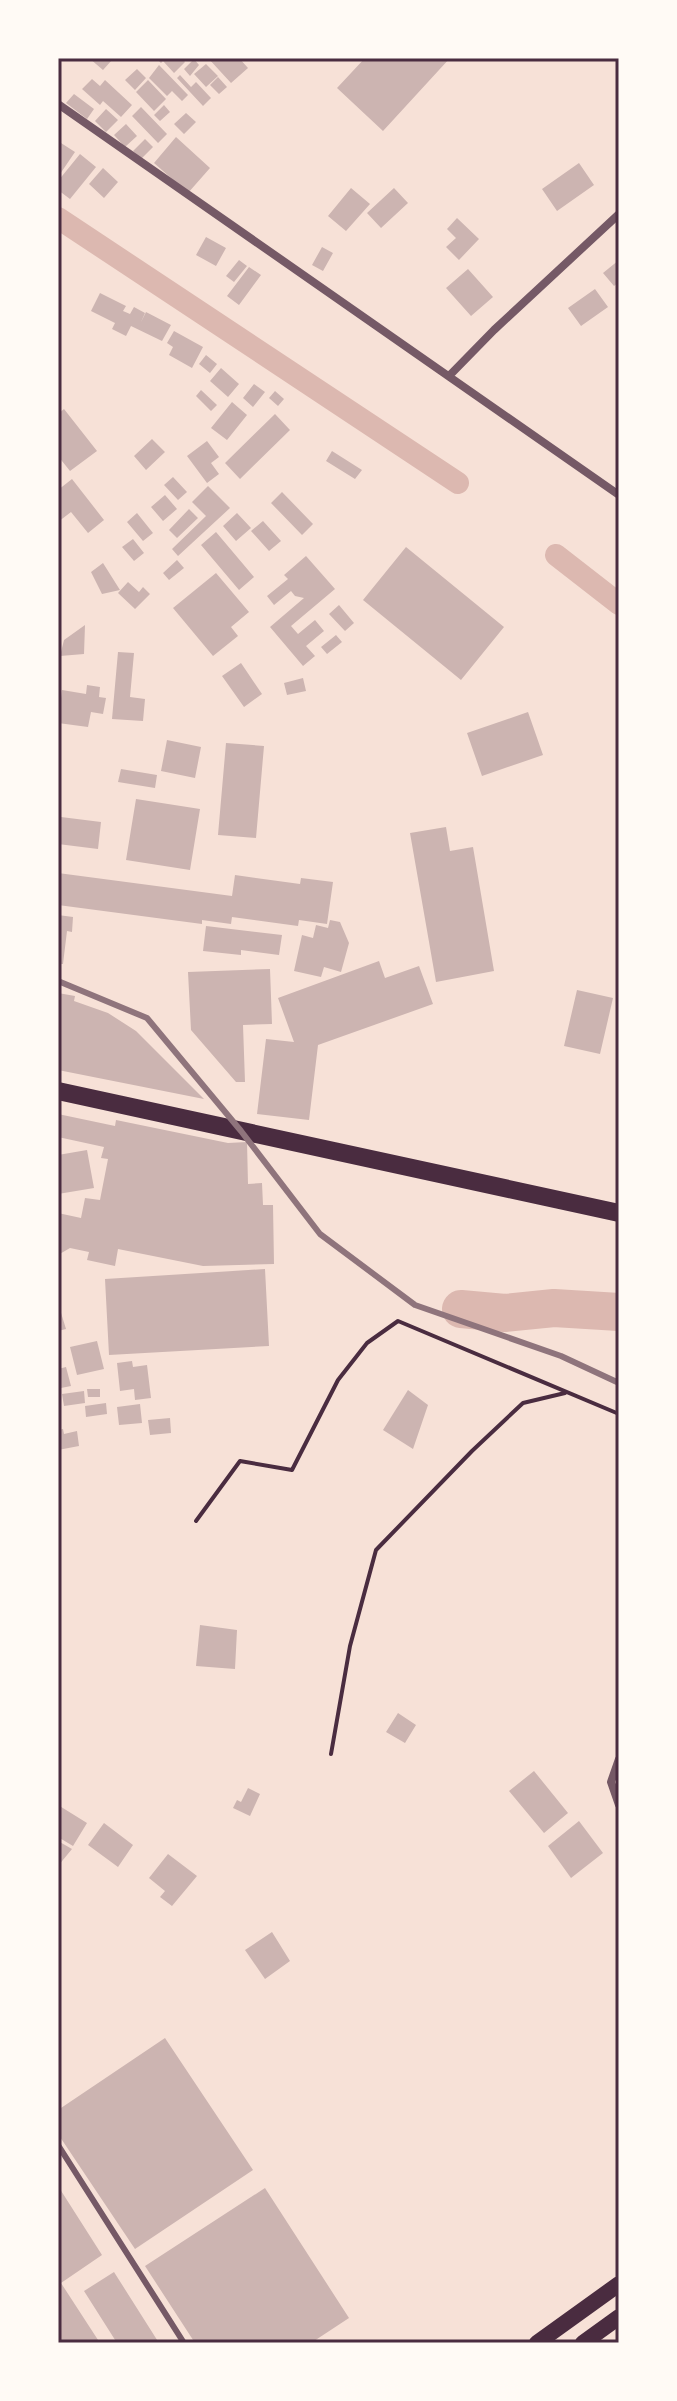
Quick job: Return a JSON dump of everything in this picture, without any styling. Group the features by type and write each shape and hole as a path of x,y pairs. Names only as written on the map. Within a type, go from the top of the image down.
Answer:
{"main road":[{"path":"58,1091 619,1213"},
{"path":"537,2343 619,2284"},
{"path":"583,2343 619,2317"}],"street":[{"path":"58,104 619,495"},
{"path":"449,376 619,214"},
{"path":"619,1759 611,1782 619,1805"}],"lane":[{"path":"58,2145 184,2343"}],"path":[{"path":"196,1521 240,1461 292,1470 338,1380 367,1343 398,1321 619,1414"},
{"path":"331,1754 350,1646 376,1550 523,1403 567,1393"}],"building":[{"path":"89,58 110,58 112,60 103,70"},
{"path":"156,58 182,58 185,62 174,73"},
{"path":"208,58 239,58 248,68 231,83"},
{"path":"365,58 450,58 383,131 337,88"},
{"path":"194,59 199,65 190,76 184,69"},
{"path":"206,64 218,76 206,87 194,74"},
{"path":"159,65 188,95 182,101 172,91 167,96 149,78"},
{"path":"137,69 146,78 135,90 125,80"},
{"path":"180,75 191,87 196,82 211,98 203,106 177,78"},
{"path":"218,77 227,87 219,94 210,85"},
{"path":"92,79 100,86 105,80 132,105 121,117 103,101 100,105 82,89"},
{"path":"148,80 166,99 154,111 136,92"},
{"path":"74,94 94,109 87,119 66,103"},
{"path":"164,105 170,112 160,121 154,115"},
{"path":"141,107 167,134 158,143 132,116"},
{"path":"106,109 118,120 106,132 95,121"},
{"path":"186,113 196,122 184,134 174,124"},
{"path":"126,124 137,136 125,147 114,135"},
{"path":"176,137 210,168 188,193 154,163"},
{"path":"145,139 153,147 141,159 133,151"},
{"path":"61,143 75,152 58,177 58,147"},
{"path":"80,154 96,167 70,199 58,190 58,181"},
{"path":"579,163 594,185 557,211 542,189"},
{"path":"103,168 118,182 104,198 89,184"},
{"path":"351,188 370,204 346,231 328,216"},
{"path":"394,188 408,203 381,228 367,213"},
{"path":"457,218 479,239 459,260 446,247 456,238 447,229"},
{"path":"206,237 226,248 216,266 196,255"},
{"path":"322,247 333,253 323,271 312,265"},
{"path":"239,260 247,266 234,282 226,276"},
{"path":"619,260 619,282 614,286 603,273"},
{"path":"249,267 261,275 239,305 227,296"},
{"path":"468,269 493,297 471,316 446,288"},
{"path":"595,289 608,307 581,326 568,308"},
{"path":"100,293 126,306 123,311 130,314 134,307 145,313 141,322 146,312 171,325 162,341 131,326 126,336 112,329 115,323 91,311"},
{"path":"174,331 203,347 192,368 169,355 173,347 167,343"},
{"path":"206,355 217,364 210,373 199,364"},
{"path":"221,368 239,384 228,397 210,381"},
{"path":"254,384 265,392 253,407 243,398"},
{"path":"201,390 217,405 211,411 196,396"},
{"path":"275,391 284,399 278,406 269,398"},
{"path":"232,402 247,415 227,440 211,428"},
{"path":"64,409 97,451 70,471 58,456 58,414"},
{"path":"275,414 290,430 240,479 225,463"},
{"path":"152,439 165,452 146,470 134,456"},
{"path":"207,441 219,457 211,463 219,474 207,483 187,456"},
{"path":"332,451 362,470 355,479 326,461"},
{"path":"173,477 187,492 178,500 164,485"},
{"path":"72,479 104,520 88,533 71,512 58,522 58,490"},
{"path":"208,486 230,508 178,556 172,549 206,516 192,502"},
{"path":"282,492 313,524 302,535 271,503"},
{"path":"165,495 177,509 163,521 151,507"},
{"path":"189,509 198,518 177,538 169,530"},
{"path":"137,513 153,533 143,541 127,522"},
{"path":"237,513 251,528 236,541 223,526"},
{"path":"263,521 281,541 269,551 251,531"},
{"path":"216,532 254,577 239,590 201,545"},
{"path":"133,539 144,553 134,561 122,547"},
{"path":"406,547 504,627 461,680 363,600"},
{"path":"306,556 335,589 291,626 298,634 315,620 324,631 306,646 315,656 303,666 270,627 304,598 295,596 291,591 274,605 267,596 288,579 284,575"},
{"path":"177,560 184,568 169,580 163,573"},
{"path":"103,563 120,590 102,594 91,572"},
{"path":"216,573 249,612 231,627 238,636 213,656 173,608"},
{"path":"128,582 139,592 143,587 150,594 135,609 118,593"},
{"path":"339,605 354,623 345,631 329,614"},
{"path":"85,625 84,654 60,656 64,640"},
{"path":"336,635 342,642 327,654 321,647"},
{"path":"118,652 134,653 130,697 145,699 143,721 112,719"},
{"path":"241,663 262,694 244,707 222,676"},
{"path":"303,678 306,691 287,695 284,683"},
{"path":"87,685 100,687 99,697 106,698 103,714 91,712 88,727 58,723 62,690 86,694"},
{"path":"528,712 543,755 482,776 467,733"},
{"path":"167,740 201,747 195,778 161,771"},
{"path":"226,743 264,746 256,838 218,835"},
{"path":"121,769 157,775 155,788 118,782"},
{"path":"136,799 200,809 190,870 126,860"},
{"path":"61,817 101,822 98,849 58,844"},
{"path":"446,827 450,851 473,847 494,971 436,982 410,833"},
{"path":"58,873 232,896 235,875 300,884 301,878 333,882 327,924 299,920 298,926 232,917 231,924 202,920 202,924 58,905"},
{"path":"58,915 73,917 72,932 67,931 63,964 58,964"},
{"path":"330,920 340,922 349,943 341,972 324,967 321,977 294,971 302,935 313,938 316,925 328,928"},
{"path":"206,926 282,935 279,955 241,950 241,955 203,951"},
{"path":"379,961 385,978 419,966 433,1004 318,1045 309,1120 257,1114 266,1039 294,1042 278,998"},
{"path":"270,969 272,1024 243,1025 245,1082 236,1082 191,1030 188,972"},
{"path":"577,990 613,998 600,1054 564,1046"},
{"path":"58,993 75,996 74,1001 108,1013 136,1031 204,1099 58,1070"},
{"path":"58,1114 115,1126 116,1120 228,1143 247,1142 248,1184 262,1183 263,1205 273,1205 274,1264 203,1266 118,1249 115,1266 87,1260 89,1252 70,1248 58,1255 58,1213 81,1218 85,1198 100,1200 108,1159 101,1158 104,1147 58,1137"},
{"path":"87,1150 94,1188 58,1194 58,1155"},
{"path":"265,1269 269,1346 109,1355 105,1279"},
{"path":"58,1303 66,1329 58,1331"},
{"path":"97,1341 104,1369 77,1375 70,1347"},
{"path":"132,1361 133,1367 147,1365 151,1398 135,1400 134,1389 120,1391 117,1363"},
{"path":"66,1367 71,1386 61,1388 58,1369"},
{"path":"87,1389 100,1389 100,1397 88,1397"},
{"path":"408,1390 428,1405 413,1449 383,1430"},
{"path":"84,1391 85,1403 64,1406 62,1394"},
{"path":"106,1403 107,1414 86,1417 85,1406"},
{"path":"140,1404 142,1423 119,1425 117,1407"},
{"path":"170,1418 171,1433 150,1435 148,1420"},
{"path":"63,1429 64,1434 77,1431 79,1446 58,1450 58,1430"},
{"path":"200,1625 237,1630 235,1669 196,1666"},
{"path":"398,1713 416,1725 405,1743 386,1732"},
{"path":"534,1771 568,1813 544,1833 509,1791"},
{"path":"248,1788 260,1794 250,1816 233,1808 237,1800 241,1802"},
{"path":"58,1805 87,1823 73,1846 58,1837"},
{"path":"579,1821 603,1853 571,1878 548,1846"},
{"path":"104,1823 133,1845 118,1867 88,1845"},
{"path":"58,1841 72,1849 58,1866"},
{"path":"168,1854 197,1876 172,1906 160,1897 165,1891 149,1878"},
{"path":"272,1932 290,1961 265,1979 245,1950"},
{"path":"165,2038 253,2170 135,2249 58,2134 58,2110"},
{"path":"58,2186 102,2255 61,2283 100,2343 58,2343"},
{"path":"265,2188 349,2318 311,2343 195,2343 145,2266"},
{"path":"114,2272 159,2343 117,2343 84,2291"}],"waterway":[{"path":"58,218 458,483"},
{"path":"556,555 619,604"},
{"path":"461,1309 505,1313 554,1308 619,1312"}],"railway":[{"path":"58,981 147,1018 241,1131 320,1234 415,1305 561,1356 619,1383"}]}
